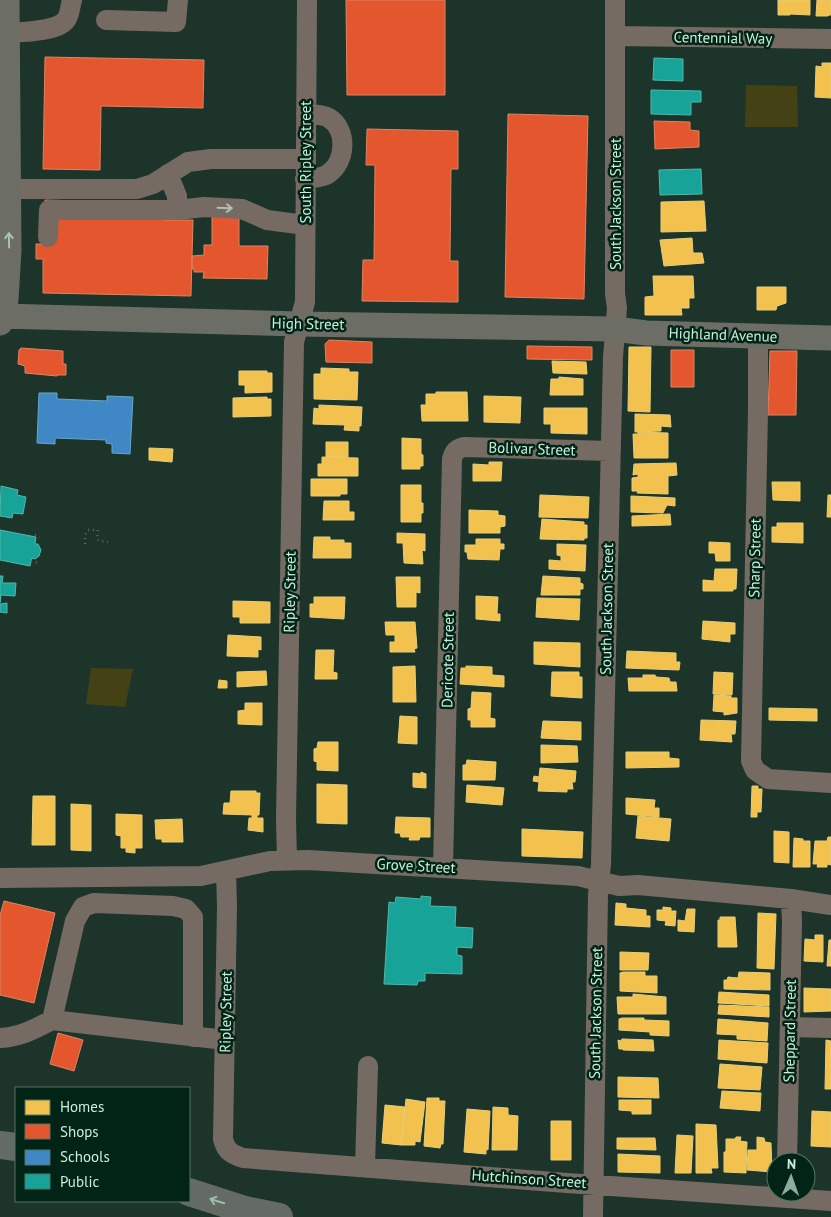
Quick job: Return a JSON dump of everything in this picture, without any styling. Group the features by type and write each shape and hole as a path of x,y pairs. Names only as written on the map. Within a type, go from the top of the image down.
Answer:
{"highway":[{"path":"0,1145 15,1147"},
{"path":"190,1192 245,1210 279,1217"}],"main road":[{"path":"0,319 6,300 9,250 6,180 7,0"},
{"name":"High Street","path":"0,319 615,329"},
{"name":"Highland Avenue","path":"615,329 646,333 831,338"}],"street":[{"path":"7,33 35,31 59,25 66,19 72,0"},
{"path":"106,20 176,22 178,0"},
{"name":"South Ripley Street","path":"299,324 305,302 307,0"},
{"name":"South Jackson Street","path":"592,1217 595,1156 599,880 601,864 613,357 617,308 615,294 616,0"},
{"name":"Centennial Way","path":"616,36 831,39"},
{"path":"6,180 137,189 153,184 188,162 211,159 306,169 327,175 340,162 342,143 340,127 327,117 306,114"},
{"path":"168,174 177,196 177,210"},
{"path":"48,237 48,210 177,210 204,207 242,209 267,220 305,225"},
{"name":"Ripley Street","path":"287,860 294,342 299,324"},
{"name":"Sharp Street","path":"758,336 751,761 755,770 768,779 831,782"},
{"name":"Bolivar Street","path":"454,452 464,446 611,451"},
{"name":"Dericote Street","path":"443,868 452,459 454,452"},
{"name":"Grove Street","path":"0,878 201,876 270,861 287,860 578,876 619,886 638,885 791,899 831,905"},
{"name":"Ripley Street","path":"226,871 223,1139 229,1152"},
{"name":"Sheppard Street","path":"787,1152 791,899"},
{"path":"52,1020 75,920 82,907 94,904 173,906 186,908 193,917 193,1037"},
{"path":"0,1038 14,1037 52,1020 225,1040"},
{"path":"790,1027 831,1028"},
{"path":"365,1166 368,1066"},
{"name":"Hutchinson Street","path":"229,1152 232,1155 243,1158 593,1184 766,1194"},
{"name":"Hutchinson Street","path":"816,1199 831,1201"}],"path":[{"path":"85,544 85,534 88,530 98,530 97,539 108,542"},
{"path":"36,535 40,537"},
{"path":"31,561 39,563"}],"shaded area":[{"path":"746,85 797,86 798,127 745,127"},
{"path":"91,668 133,669 125,707 86,704"}],"building: Homes":[{"path":"778,0 810,0 810,15 778,15"},
{"path":"817,0 831,0 831,15 816,16"},
{"path":"822,63 831,63 831,98 815,97 816,66 822,67"},
{"path":"704,201 706,231 661,232 661,202"},
{"path":"692,238 693,253 702,253 704,263 664,266 660,240"},
{"path":"653,276 693,276 694,298 689,298 689,308 681,308 682,315 645,315 645,297 654,296"},
{"path":"757,287 786,287 786,303 777,306 776,310 757,310"},
{"path":"629,347 651,347 650,412 628,411"},
{"path":"552,361 586,362 587,374 553,373"},
{"path":"321,368 349,369 349,372 358,372 357,400 314,399 314,374 321,374"},
{"path":"239,371 267,371 267,373 272,373 272,392 245,393 245,385 239,385"},
{"path":"559,377 583,379 583,395 550,395 551,379 559,379"},
{"path":"436,392 467,392 468,421 422,421 421,405 426,405 426,394 436,394"},
{"path":"484,396 521,397 520,423 484,422"},
{"path":"267,397 267,399 271,399 271,416 233,417 233,398"},
{"path":"319,405 362,407 359,431 344,430 345,425 313,424 314,408 319,409"},
{"path":"544,408 587,408 587,434 551,433 551,424 544,424"},
{"path":"635,414 670,415 671,427 661,426 661,431 635,432"},
{"path":"638,432 668,433 668,458 634,458 633,434 638,434"},
{"path":"402,438 421,439 423,466 420,466 420,469 402,469"},
{"path":"326,442 348,442 348,457 326,457"},
{"path":"149,448 173,449 172,462 149,460"},
{"path":"322,457 358,458 358,476 318,476 318,464 322,464"},
{"path":"489,462 502,462 501,481 473,481 473,464 489,465"},
{"path":"676,463 677,475 668,476 668,494 637,493 638,491 632,491 632,478 638,477 638,474 633,475 634,464"},
{"path":"311,479 347,479 347,494 340,494 340,496 311,496"},
{"path":"772,482 800,482 800,501 773,500"},
{"path":"401,485 421,485 423,513 421,513 421,522 401,522"},
{"path":"540,495 589,497 588,518 539,517"},
{"path":"828,495 831,495 831,517 827,517"},
{"path":"631,496 675,498 675,506 667,505 663,513 631,512"},
{"path":"324,501 349,501 349,512 354,512 354,520 323,520"},
{"path":"469,510 498,511 498,515 505,516 505,526 500,527 500,533 469,533"},
{"path":"670,514 671,525 632,526 632,516"},
{"path":"542,519 584,522 584,525 587,525 587,538 584,538 584,540 540,539"},
{"path":"777,523 803,523 803,543 772,542 772,527 777,527"},
{"path":"397,533 425,534 425,551 422,550 423,564 404,563 403,543 397,543"},
{"path":"314,537 330,537 330,540 344,540 344,543 351,543 351,558 313,558"},
{"path":"476,539 500,539 500,544 504,544 504,549 500,549 499,560 468,559 465,545 476,545"},
{"path":"709,542 730,543 730,561 716,561 715,553 709,553"},
{"path":"557,544 586,545 585,571 549,569 549,560 561,561 561,556 557,555"},
{"path":"715,569 737,569 736,589 733,589 733,591 703,591 703,580 714,581"},
{"path":"543,576 580,578 583,589 580,589 580,595 541,595"},
{"path":"396,577 420,577 420,593 416,592 416,607 397,607"},
{"path":"476,596 498,597 497,614 500,614 500,621 476,619"},
{"path":"314,597 345,597 344,619 310,617 310,604 314,604"},
{"path":"537,598 580,599 579,620 536,617"},
{"path":"233,601 270,602 270,623 240,623 240,617 233,617"},
{"path":"703,621 735,623 735,634 730,634 730,642 702,639"},
{"path":"385,622 415,622 417,648 414,649 415,652 390,652 390,642 395,642 395,635 386,635"},
{"path":"228,635 261,637 261,650 258,649 258,657 227,656"},
{"path":"534,642 580,643 580,667 534,664"},
{"path":"316,650 334,650 333,672 337,673 337,679 315,679"},
{"path":"627,651 676,653 676,662 680,662 679,670 626,668"},
{"path":"415,666 416,702 393,702 393,667"},
{"path":"466,666 492,667 492,675 504,676 504,687 460,684 461,668 466,668"},
{"path":"266,671 267,685 237,687 237,672"},
{"path":"552,672 579,672 579,677 582,677 582,698 551,696"},
{"path":"714,672 733,673 732,695 713,694"},
{"path":"643,675 669,678 670,682 676,682 677,691 629,691 628,678 643,678"},
{"path":"219,680 227,681 227,688 218,688"},
{"path":"472,692 491,693 490,718 495,719 495,727 471,727 471,720 468,720 468,709 471,708"},
{"path":"714,695 737,698 737,713 724,715 724,712 713,711"},
{"path":"245,703 262,703 262,725 238,724 238,711 245,710"},
{"path":"769,708 817,709 817,721 769,720"},
{"path":"400,716 417,717 417,744 398,743"},
{"path":"701,720 736,721 735,734 731,734 732,742 700,740"},
{"path":"543,721 581,722 581,740 541,738"},
{"path":"318,742 338,742 338,771 317,770 317,762 314,761 314,749 317,748"},
{"path":"541,745 577,746 578,762 541,763"},
{"path":"626,752 669,752 669,758 679,759 679,767 626,768"},
{"path":"467,760 496,762 495,780 463,780 463,765 466,765"},
{"path":"540,768 576,771 575,782 572,782 573,789 567,789 567,792 538,791 539,782 533,781 534,776 539,777"},
{"path":"421,772 426,774 426,788 413,787 413,773 421,774"},
{"path":"317,784 347,785 347,824 317,823"},
{"path":"467,785 504,788 502,805 466,802"},
{"path":"752,786 758,786 758,789 762,789 761,812 757,812 757,817 751,817"},
{"path":"231,791 256,791 256,793 260,793 259,815 257,815 257,818 263,818 263,832 248,830 249,818 252,818 252,815 223,814 224,803 230,803"},
{"path":"33,796 55,796 55,845 32,845"},
{"path":"626,798 655,800 654,808 659,808 659,817 626,814"},
{"path":"71,804 91,805 91,851 71,850"},
{"path":"116,814 142,815 142,848 135,848 135,853 126,852 126,848 121,848 121,836 116,835"},
{"path":"638,816 671,819 669,841 636,838"},
{"path":"396,817 430,818 430,837 409,840 410,837 401,837 400,833 395,833"},
{"path":"182,819 183,842 162,842 162,839 156,839 155,820"},
{"path":"522,829 583,832 582,858 522,856"},
{"path":"774,831 789,832 789,863 774,862"},
{"path":"828,837 831,837 831,865 827,864 827,867 817,867 818,864 813,864 815,841 827,841"},
{"path":"794,838 810,841 810,867 793,867"},
{"path":"616,903 626,904 626,908 646,910 646,916 650,916 650,927 615,925"},
{"path":"663,907 676,911 675,926 665,925 666,921 657,920 657,910 663,910"},
{"path":"687,909 695,909 694,932 678,931 678,920 685,921"},
{"path":"758,913 776,914 774,969 757,968"},
{"path":"720,917 735,917 737,947 718,947 718,920 720,920"},
{"path":"815,935 823,935 823,962 804,961 805,939 815,940"},
{"path":"829,940 831,940 831,966 827,966"},
{"path":"620,952 649,953 648,970 620,970"},
{"path":"645,972 645,976 657,976 657,993 620,991 620,973"},
{"path":"739,972 770,973 770,990 724,989 724,980 727,980 728,977 738,978"},
{"path":"804,988 831,989 831,1011 804,1012"},
{"path":"719,992 769,995 769,1006 718,1003"},
{"path":"633,994 666,997 666,1014 618,1014 617,997 633,997"},
{"path":"719,1005 769,1007 769,1017 718,1014"},
{"path":"619,1019 669,1021 669,1036 650,1035 650,1032 619,1030"},
{"path":"718,1019 768,1023 767,1041 737,1039 737,1035 717,1034"},
{"path":"622,1039 653,1040 654,1051 619,1049 618,1040 621,1041"},
{"path":"719,1040 768,1043 767,1063 718,1059"},
{"path":"826,1040 831,1041 831,1089 825,1089"},
{"path":"720,1064 762,1067 760,1090 718,1088"},
{"path":"618,1077 658,1078 659,1098 618,1097"},
{"path":"722,1091 761,1093 760,1111 720,1108"},
{"path":"427,1098 439,1098 439,1101 445,1101 443,1144 441,1144 440,1148 424,1146"},
{"path":"406,1099 425,1102 420,1142 415,1141 415,1145 401,1145"},
{"path":"619,1100 651,1100 651,1114 632,1114 632,1111 619,1110"},
{"path":"385,1105 405,1107 401,1145 382,1143"},
{"path":"493,1107 508,1108 508,1115 518,1116 517,1150 492,1150"},
{"path":"467,1109 490,1111 488,1150 486,1149 486,1154 464,1152"},
{"path":"812,1111 831,1112 831,1147 811,1146"},
{"path":"551,1121 571,1121 571,1160 551,1160"},
{"path":"696,1124 716,1125 718,1168 711,1168 712,1173 696,1173"},
{"path":"677,1135 693,1136 691,1173 675,1173"},
{"path":"736,1137 741,1137 740,1141 747,1142 746,1173 724,1172 726,1139 735,1139"},
{"path":"757,1137 764,1138 765,1142 771,1143 771,1152 766,1152 766,1172 747,1170 748,1150 757,1150"},
{"path":"617,1138 655,1138 656,1150 617,1149"},
{"path":"618,1154 660,1156 660,1173 618,1172"}],"building: Shops":[{"path":"346,0 445,0 445,95 347,95"},
{"path":"45,57 204,60 203,108 101,106 100,170 43,169"},
{"path":"508,114 588,116 584,299 505,297"},
{"path":"654,121 690,122 690,130 699,131 699,147 655,149"},
{"path":"367,129 458,131 458,169 451,169 450,261 458,261 458,302 362,301 363,260 374,260 375,165 366,165"},
{"path":"45,200 163,203 163,220 193,220 191,296 43,293 43,259 36,259 36,244 44,244"},
{"path":"212,209 239,210 239,246 268,246 267,279 203,278 204,272 194,272 194,269 192,269 192,256 204,255 204,245 212,245"},
{"path":"329,340 372,342 372,363 326,362 325,344"},
{"path":"527,346 592,347 592,360 527,359"},
{"path":"21,348 63,351 63,364 66,364 66,375 25,373 25,366 18,364 19,350"},
{"path":"671,350 694,350 694,387 671,387"},
{"path":"770,351 797,351 796,415 768,415"},
{"path":"4,901 55,913 34,1003 0,995 0,915"},
{"path":"58,1033 83,1040 74,1071 50,1064"}],"building: Schools":[{"path":"39,393 57,393 57,399 107,401 107,396 133,397 130,454 112,453 112,444 106,443 106,440 55,438 55,444 37,443"}],"building: Public":[{"path":"654,58 683,59 683,81 653,80"},
{"path":"651,90 701,91 701,102 691,102 691,115 651,114"},
{"path":"701,169 702,194 660,195 659,170"},
{"path":"1,486 18,490 17,495 26,497 23,514 13,513 12,518 0,516"},
{"path":"0,530 36,537 35,544 38,544 41,550 39,556 35,559 32,558 30,566 0,560"},
{"path":"0,576 3,576 2,583 16,583 15,596 1,595 0,603"},
{"path":"7,603 7,613 0,612 0,604"},
{"path":"421,896 431,897 430,906 456,907 455,927 473,928 472,948 457,947 457,955 462,956 462,974 425,973 425,981 418,981 417,985 384,984 389,902 395,903 396,897 421,899"}]}
